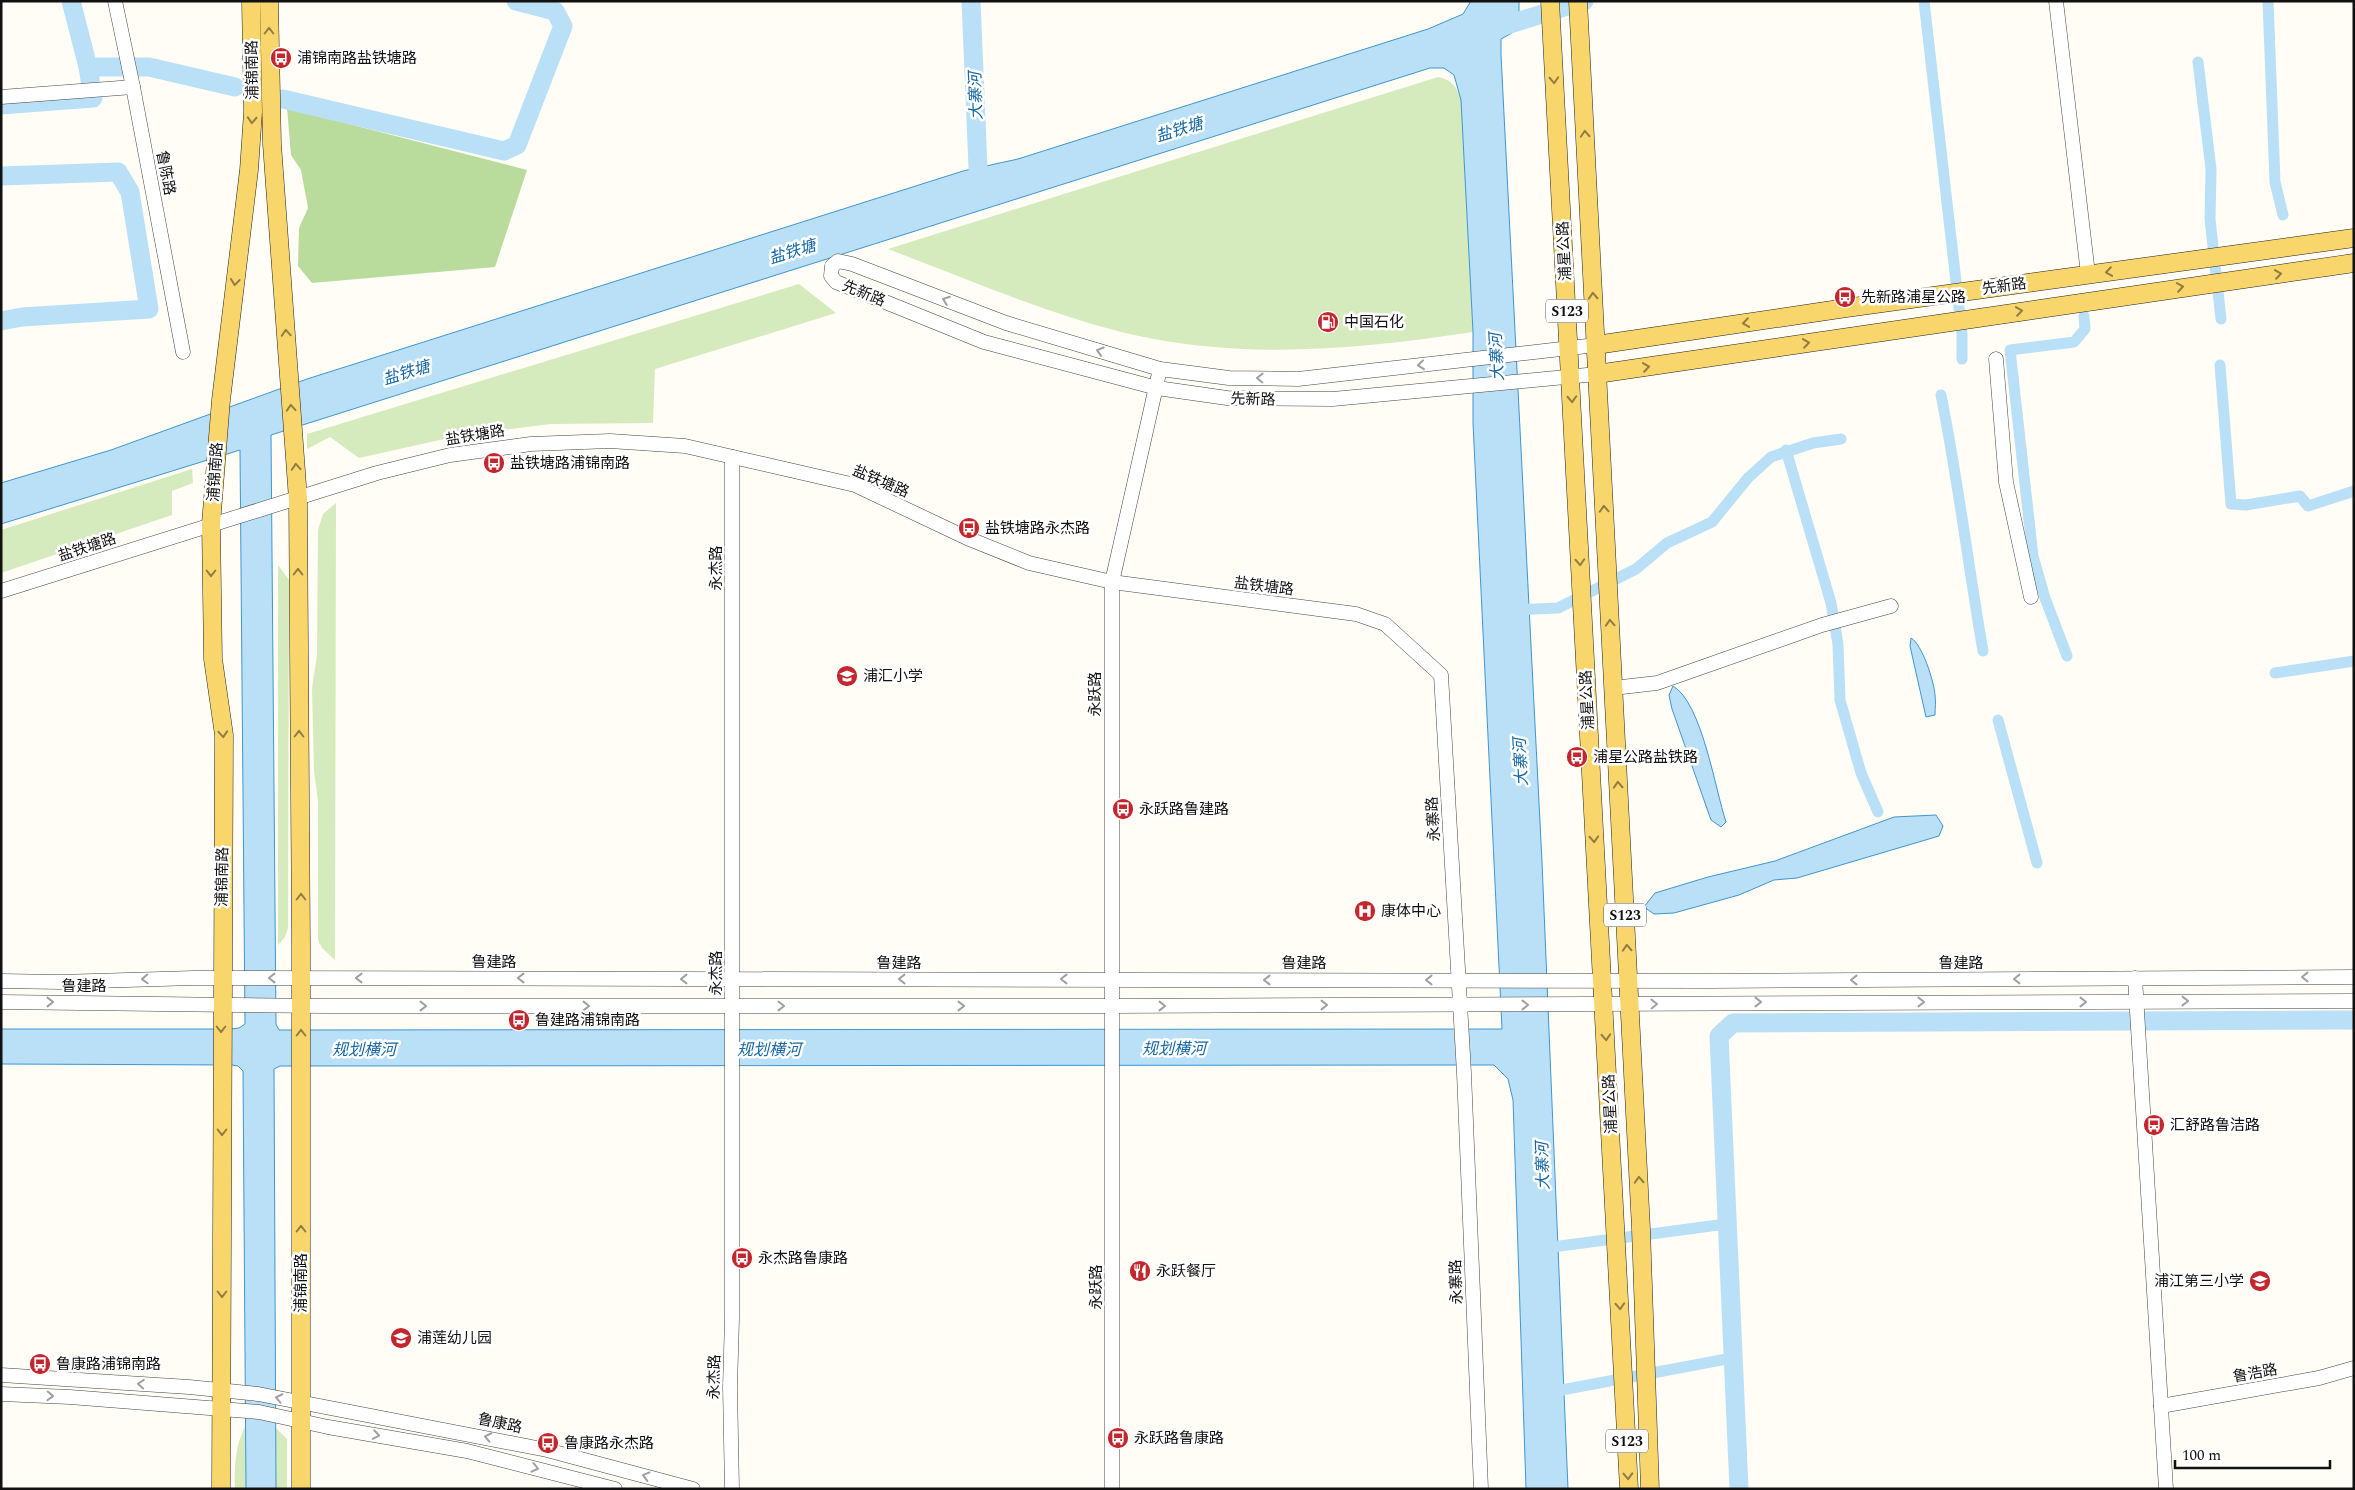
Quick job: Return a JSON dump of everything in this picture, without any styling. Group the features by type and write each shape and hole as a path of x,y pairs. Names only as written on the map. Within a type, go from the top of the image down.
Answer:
{"main road":[{"name":"浦锦南路","path":"222,1390 221,945 224,735 213,659 211,524 221,400 249,170 252,112 251,1"},
{"name":"浦锦南路","path":"269,1 272,144 298,499 301,945 301,1489"},
{"name":"浦星公路","path":"1550,1 1629,1489"},
{"name":"浦星公路","path":"1578,1 1641,1228 1650,1489"},
{"name":"先新路","path":"1596,345 2088,274 2354,238"},
{"name":"先新路","path":"1597,374 2354,263"},
{"path":"220,1489 222,1390"}],"street":[{"name":"鲁陈路","path":"115,1 133,84 183,352"},
{"path":"2056,1 2088,274"},
{"path":"1,97 108,89 133,84"},
{"name":"先新路","path":"1596,345 1298,378 1229,378 1160,369 1006,323 852,264 838,261 832,266 831,276 836,282 984,342 1157,388 1227,398 1298,400 1465,388 1597,374"},
{"path":"1996,359 2006,482 2031,596"},
{"name":"永跃路","path":"1112,1489 1113,979 1110,806 1112,582 1160,369"},
{"name":"盐铁塘路","path":"1,591 377,473 450,455 531,444 610,441 676,445 785,467 855,486 966,538 1029,563 1112,582 1356,614 1385,624 1409,644"},
{"name":"永杰路","path":"732,457 732,1319 730,1387 732,1489"},
{"path":"1614,688 1657,683 1822,625 1891,606"},
{"name":"永寨路","path":"1409,644 1441,675 1464,1073 1481,1489"},
{"name":"鲁建路","path":"1,981 194,978 1628,980 2354,977"},
{"path":"2135,978 2166,1489"},
{"path":"732,1006 1604,1005 2354,1001"},
{"name":"鲁建路","path":"1,1002 322,1006 732,1006"},
{"name":"鲁浩路","path":"2161,1406 2319,1378 2354,1368"},
{"name":"鲁康路","path":"1,1375 189,1387 258,1394 547,1450 693,1489"},
{"path":"1,1394 259,1412 328,1427 467,1451 616,1489"}],"green space":[{"path":"1438,77 1447,80 1453,85 1458,91 1461,100 1473,332 1388,343 1303,349 1261,350 1176,343 1134,335 1072,318 888,249"},
{"path":"287,108 527,170 495,267 312,283 298,266 299,228 308,208 301,170 291,155"},
{"path":"799,284 836,313 655,369 653,423 551,424 462,435 359,458 330,437 307,449 307,434"},
{"path":"192,469 193,483 172,491 172,515 1,573 1,530"},
{"path":"336,503 335,960 322,948 318,940 318,801 314,771 312,688 317,655 318,530 323,514"},
{"path":"278,565 289,580 288,928 285,937 278,945"},
{"path":"246,1425 246,1489 235,1489 236,1456"},
{"path":"275,1427 287,1439 287,1489 276,1489"}],"water":[{"name":"规划横河","path":"1471,1 1519,1 1519,29 1501,39 1501,55 1542,862 1568,1489 1526,1489 1513,1100 1508,1079 1494,1065 280,1066 274,1069 276,1489 246,1489 243,1071 238,1066 232,1065 1,1064 1,1029 231,1029 239,1028 245,1024 240,450 1,524 1,483 111,450 307,379 963,171 1018,159 1428,29 1463,14","holes":["1430,68 1444,68 1454,75 1461,100 1473,332 1473,423 1502,1029 279,1030 276,1024 271,435"]},
{"path":"1911,638 1919,647 1930,672 1935,697 1935,715 1926,717 1910,646"},
{"path":"1673,686 1683,695 1700,728 1726,822 1721,827 1711,820 1672,709 1669,695"},
{"path":"1936,815 1943,826 1939,836 1797,878 1774,880 1739,895 1674,913 1654,914 1644,907 1655,893 1708,877 1775,861 1894,817"}],"waterway":[{"path":"71,1 88,67 149,67 235,87"},
{"path":"283,99 504,151 517,145 563,26 555,11 516,1"},
{"name":"大寨河","path":"971,1 979,191"},
{"name":"盐铁塘","path":"1494,29 1584,1"},
{"path":"1924,1 1962,334 1962,359"},
{"path":"2268,1 2275,182 2283,215"},
{"path":"2198,62 2211,169 2210,219 2221,319"},
{"path":"1,105 93,98 88,67"},
{"path":"1,176 118,172 130,192 149,309 22,317 1,321"},
{"path":"2067,656 2045,598 2033,556 2010,350 2074,342 2085,329 2084,316"},
{"path":"2220,365 2231,504 2246,505 2300,496 2308,506 2354,491"},
{"path":"1941,395 1953,458 1983,651"},
{"path":"1515,610 1558,608 1636,569 1667,543 1712,522 1748,478 1771,457 1813,443 1841,439"},
{"path":"1786,450 1831,603 1838,644 1840,700 1861,773 1878,812"},
{"path":"2275,673 2354,661"},
{"path":"1998,720 2037,863"},
{"path":"1739,1489 1719,1036 1733,1023 2354,1020"},
{"path":"1545,1248 1726,1224"},
{"path":"1551,1392 1732,1358"}],"place":[{"name":"浦锦南路盐铁塘路","path":"281,58"},
{"name":"先新路浦星公路","path":"1845,297"},
{"name":"中国石化","path":"1328,322"},
{"name":"盐铁塘路浦锦南路","path":"494,463"},
{"name":"盐铁塘路永杰路","path":"969,528"},
{"name":"浦汇小学","path":"847,676"},
{"name":"浦星公路盐铁路","path":"1577,757"},
{"name":"永跃路鲁建路","path":"1123,809"},
{"name":"康体中心","path":"1365,911"},
{"name":"鲁建路浦锦南路","path":"519,1020"},
{"name":"汇舒路鲁洁路","path":"2154,1125"},
{"name":"永杰路鲁康路","path":"742,1258"},
{"name":"永跃餐厅","path":"1140,1271"},
{"name":"浦江第三小学","path":"2260,1281"},
{"name":"浦莲幼儿园","path":"401,1338"},
{"name":"鲁康路浦锦南路","path":"40,1364"},
{"name":"永跃路鲁康路","path":"1118,1438"},
{"name":"鲁康路永杰路","path":"548,1443"}]}
